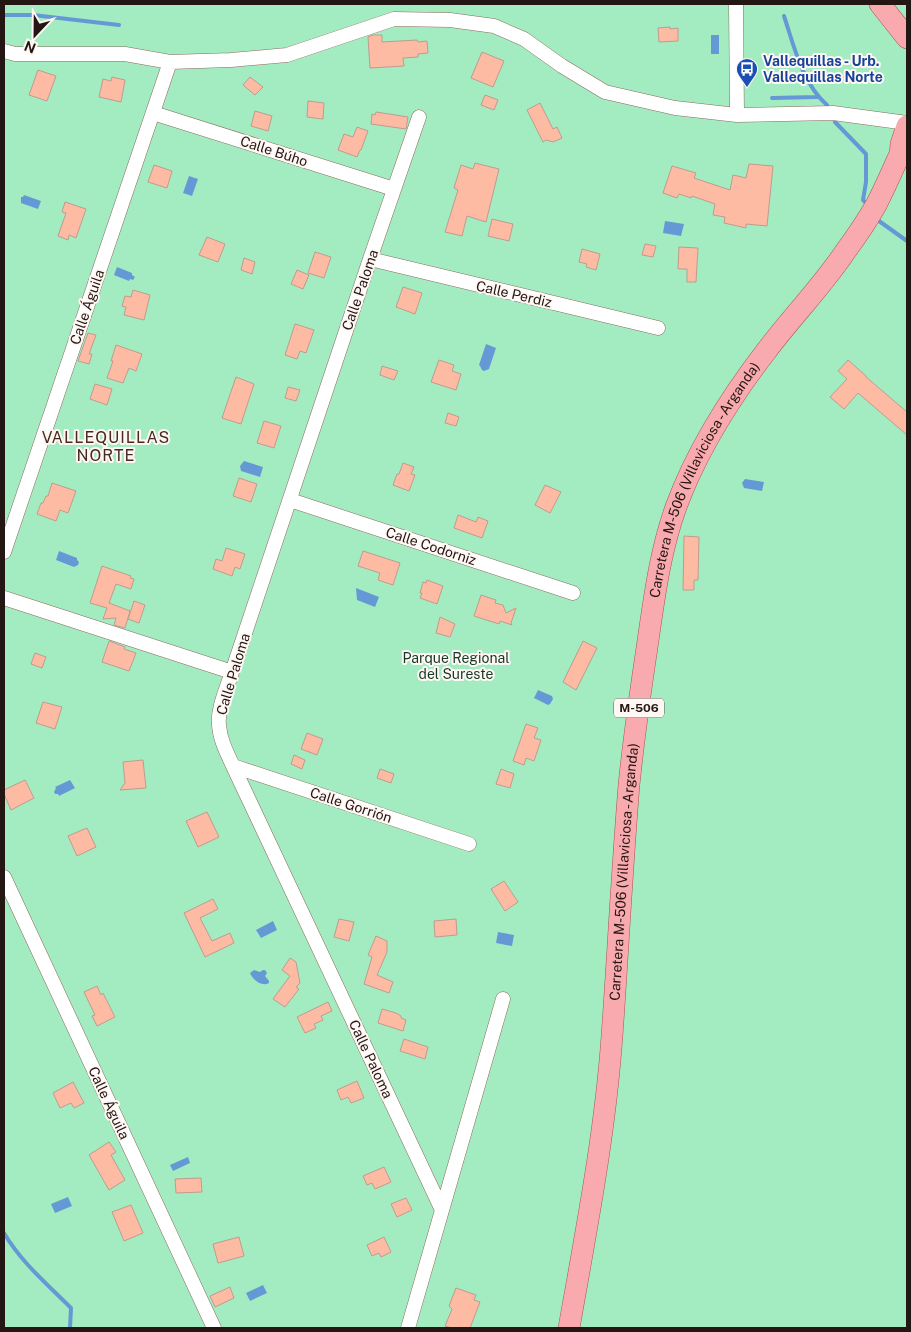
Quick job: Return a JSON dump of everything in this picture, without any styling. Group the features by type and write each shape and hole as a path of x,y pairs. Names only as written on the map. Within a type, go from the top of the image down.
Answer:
{"main road":[{"path":"880,4 907,38"},
{"name":"M-506","path":"904,150 900,144 907,124"},
{"name":"Carretera M-506 (Villaviciosa - Arganda)","path":"569,1328 603,1124 612,1039 630,782 653,607 664,544 691,469 719,418 767,350 848,248 875,207 904,150"}],"street":[{"path":"736,4 737,115"},
{"path":"4,51 15,54 126,54 170,62 231,60 287,55 394,19 450,20 494,26 524,39 562,66 605,92 675,108 737,115 833,113 907,124"},
{"name":"Calle Águila","path":"4,552 170,62"},
{"name":"Calle Búho","path":"153,113 394,189"},
{"name":"Calle Paloma","path":"419,117 232,672 218,724 224,748 442,1210"},
{"name":"Calle Perdiz","path":"370,259 658,328"},
{"name":"Calle Codorniz","path":"290,500 573,593"},
{"path":"4,598 232,672"},
{"name":"Calle Gorrión","path":"233,766 470,844"},
{"name":"Calle Águila","path":"4,877 214,1328"},
{"path":"408,1328 503,999"}],"green space":[{"name":"Parque Regional del Sureste","path":"4,4 907,4 907,1328 4,1328"}],"water":[{"path":"711,35 719,35 719,54 711,54"},
{"path":"189,176 198,179 192,196 183,193"},
{"path":"24,195 41,201 38,209 21,203 21,197"},
{"path":"665,221 684,224 681,236 663,233"},
{"path":"117,267 132,273 135,277 133,280 130,279 129,281 114,275"},
{"path":"486,344 496,348 489,369 484,371 479,365"},
{"path":"244,461 263,467 260,477 241,471 240,466"},
{"path":"745,479 764,482 762,491 744,488 742,483"},
{"path":"59,551 77,558 78,565 74,567 56,560"},
{"path":"356,588 379,597 375,607 357,600"},
{"path":"538,690 552,696 553,699 550,704 548,705 534,698"},
{"path":"70,780 75,788 59,796 55,794 55,787"},
{"path":"273,921 277,930 261,938 256,930"},
{"path":"498,932 514,935 512,946 496,943"},
{"path":"254,970 260,972 265,970 267,973 265,976 269,983 263,984 255,980 250,973"},
{"path":"188,1157 190,1163 173,1171 170,1165"},
{"path":"68,1197 72,1206 55,1213 51,1204"},
{"path":"263,1285 267,1293 250,1301 246,1293"}],"building":[{"path":"670,27 670,29 678,28 678,41 659,42 658,28"},
{"path":"382,35 382,42 427,41 428,53 418,54 418,57 403,58 404,66 370,68 368,37"},
{"path":"482,52 504,61 493,87 471,78"},
{"path":"38,70 56,76 47,101 29,95"},
{"path":"112,77 125,80 121,102 99,97 103,79 111,81"},
{"path":"250,77 263,87 255,95 243,85"},
{"path":"485,95 498,100 494,110 481,105"},
{"path":"308,101 324,103 323,119 307,117"},
{"path":"540,103 553,129 557,127 562,138 553,142 546,140 543,142 527,110"},
{"path":"255,111 272,116 268,131 251,126"},
{"path":"376,112 408,117 406,129 371,124 372,114 375,115"},
{"path":"357,127 368,131 357,157 338,150 344,134 353,137"},
{"path":"475,163 499,169 486,222 467,216 462,236 445,232 458,190 454,188 461,165 473,169"},
{"path":"749,164 773,166 767,226 746,224 746,228 724,223 725,217 713,215 715,204 692,196 691,198 679,194 677,198 663,193 672,166 696,173 694,178 730,190 733,175 746,178"},
{"path":"154,165 172,171 167,188 148,182"},
{"path":"65,202 86,209 76,238 69,235 68,240 58,236 66,213 62,212"},
{"path":"492,219 513,224 509,241 488,236"},
{"path":"207,237 225,244 218,262 199,255"},
{"path":"645,244 656,246 653,257 642,255"},
{"path":"679,247 698,248 696,282 687,282 687,269 678,269"},
{"path":"582,249 600,254 596,270 586,267 587,264 579,262"},
{"path":"315,252 331,257 324,278 308,273"},
{"path":"244,258 255,262 252,274 241,270"},
{"path":"297,270 309,275 303,289 291,284"},
{"path":"403,287 422,293 415,314 396,307"},
{"path":"133,290 150,295 144,320 124,315 126,307 122,306 125,296 131,297"},
{"path":"295,324 314,330 306,353 300,351 297,359 285,355"},
{"path":"88,333 96,335 89,354 92,354 89,364 78,361"},
{"path":"116,345 142,354 136,371 129,368 123,383 107,378"},
{"path":"439,360 454,365 452,371 461,374 456,390 431,382"},
{"path":"848,360 907,412 907,435 858,393 844,409 830,397 847,379 838,371"},
{"path":"382,366 398,371 394,380 380,375"},
{"path":"236,377 254,384 241,424 222,418"},
{"path":"95,384 112,389 107,405 90,399"},
{"path":"288,387 300,390 296,401 285,398"},
{"path":"448,413 459,417 456,426 445,423"},
{"path":"264,421 281,426 274,448 257,443"},
{"path":"403,463 414,467 411,474 415,475 409,491 393,485"},
{"path":"239,478 257,484 251,502 233,496"},
{"path":"52,483 76,491 68,513 60,510 56,521 37,514 41,503 48,496"},
{"path":"545,485 561,492 550,513 535,505"},
{"path":"458,515 476,522 478,517 488,521 482,538 454,528"},
{"path":"684,536 699,537 698,580 694,580 694,590 683,590"},
{"path":"226,548 245,554 240,569 235,567 232,576 213,569 216,559 222,561"},
{"path":"363,551 400,563 393,585 378,580 380,573 358,566"},
{"path":"102,566 131,576 130,578 134,579 131,589 116,584 109,603 130,611 125,628 114,625 116,618 103,619 107,608 90,603"},
{"path":"427,580 443,586 437,604 420,598 423,582 426,583"},
{"path":"481,595 496,600 495,603 503,605 506,613 516,608 512,625 500,621 499,624 474,616"},
{"path":"134,601 145,605 139,623 128,619"},
{"path":"440,617 455,624 450,637 436,633"},
{"path":"109,641 136,653 129,671 102,662"},
{"path":"583,641 597,648 576,690 563,682"},
{"path":"35,653 46,657 42,668 31,664"},
{"path":"43,702 62,707 55,729 36,723"},
{"path":"526,724 538,728 534,738 541,740 534,761 526,758 524,765 513,761"},
{"path":"307,733 323,739 317,755 301,749"},
{"path":"294,755 305,760 302,769 291,764"},
{"path":"143,760 146,788 120,790 125,783 123,762"},
{"path":"380,769 394,774 391,783 377,778"},
{"path":"501,769 514,774 510,788 496,784"},
{"path":"25,780 34,798 11,810 4,790"},
{"path":"207,812 219,837 198,847 186,821"},
{"path":"87,828 96,847 77,856 68,836"},
{"path":"504,881 518,902 505,911 491,889"},
{"path":"213,899 218,909 200,918 212,941 230,933 234,943 205,957 184,913"},
{"path":"339,919 354,922 349,941 334,937"},
{"path":"456,919 457,935 435,937 434,921"},
{"path":"376,936 387,941 387,952 377,975 393,982 389,993 364,984 372,957 368,955"},
{"path":"290,958 296,962 300,983 296,987 299,989 285,1007 273,999 290,976 282,970"},
{"path":"97,986 101,995 103,993 115,1017 97,1026 92,1016 95,1015 84,992"},
{"path":"328,1002 332,1011 321,1016 323,1020 314,1024 316,1028 305,1033 297,1017"},
{"path":"382,1009 396,1013 406,1020 403,1031 378,1023"},
{"path":"404,1039 428,1047 425,1059 400,1051"},
{"path":"357,1081 364,1098 351,1103 348,1097 341,1100 337,1090"},
{"path":"73,1082 84,1103 74,1108 71,1103 60,1108 53,1093"},
{"path":"109,1142 116,1152 111,1155 125,1180 109,1190 89,1155"},
{"path":"384,1167 391,1182 375,1189 372,1183 367,1185 363,1176"},
{"path":"201,1178 202,1192 176,1193 175,1179"},
{"path":"406,1198 412,1210 397,1217 391,1204"},
{"path":"131,1205 143,1233 124,1241 112,1212"},
{"path":"239,1237 244,1256 218,1263 213,1244"},
{"path":"384,1237 391,1252 381,1257 379,1253 372,1256 367,1245"},
{"path":"230,1287 234,1298 215,1307 210,1296"},
{"path":"456,1288 476,1295 474,1300 480,1302 470,1328 445,1326 452,1309 449,1306"}],"waterway":[{"path":"4,15 33,15 119,25"},
{"path":"784,16 795,52 805,75 818,96 827,105"},
{"path":"772,98 817,97"},
{"path":"835,122 866,154 866,182 863,200 865,202"},
{"path":"879,221 907,241"},
{"path":"4,1233 26,1263 71,1308 70,1328"}],"place":[{"name":"Vallequillas - Urb. Vallequillas Norte","path":"747,88"}],"district":[{"name":"VALLEQUILLAS NORTE","path":"106,446"}]}
